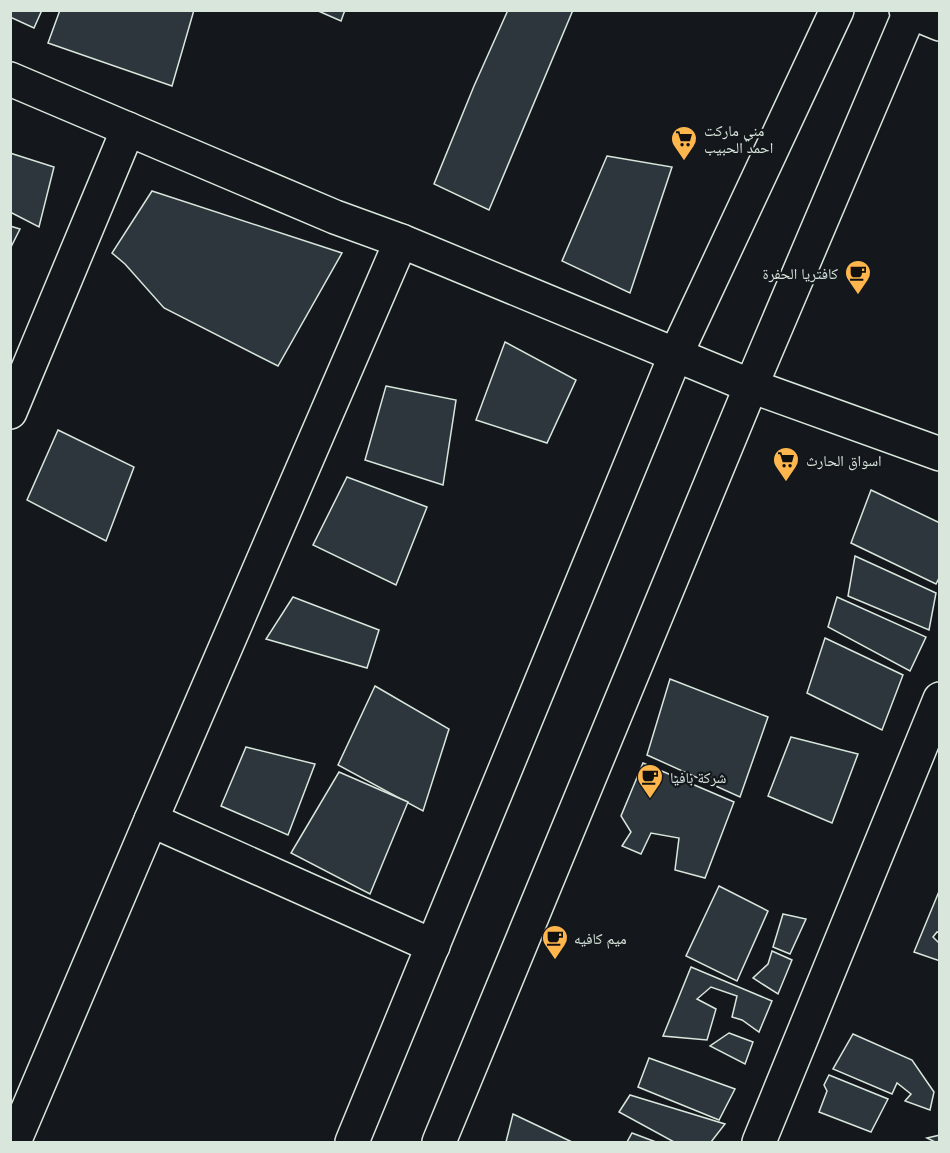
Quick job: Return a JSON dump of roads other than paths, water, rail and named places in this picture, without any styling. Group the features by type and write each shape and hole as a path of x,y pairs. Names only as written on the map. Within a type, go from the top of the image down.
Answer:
{"street":[{"path":"352,1143 676,354 837,10"},
{"path":"439,1143 908,11 939,24"},
{"path":"10,79 335,217 401,241 751,386 939,454"},
{"path":"10,412 128,129"},
{"path":"14,1143 401,241"},
{"path":"759,1143 939,699"},
{"path":"151,820 433,946"}],"place":[{"name":"مني ماركت احمد الحبيب","path":"684,162"},
{"name":"كافتريا الحفرة","path":"858,296"},
{"name":"اسواق الحارث","path":"786,483"},
{"name":"شركة بافيا","path":"650,800"},
{"name":"ميم كافيه","path":"555,961"}]}
